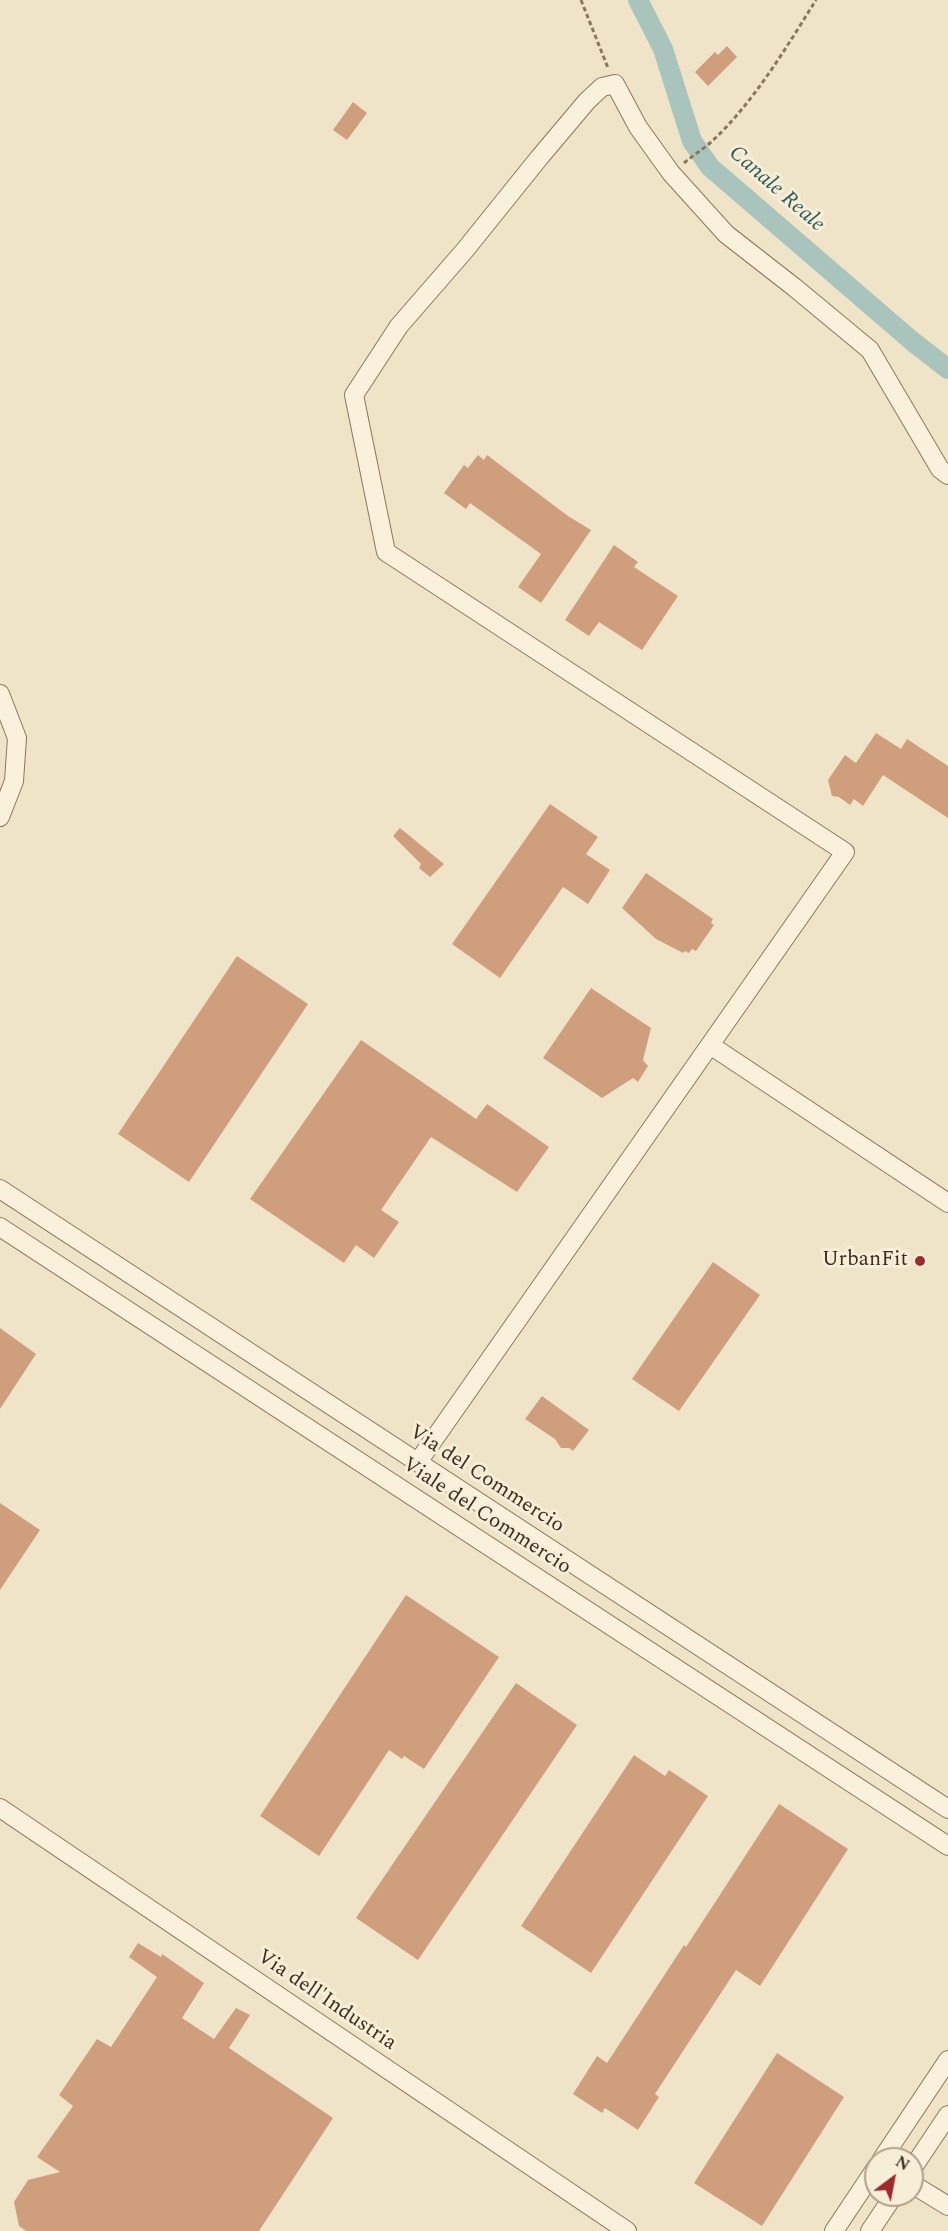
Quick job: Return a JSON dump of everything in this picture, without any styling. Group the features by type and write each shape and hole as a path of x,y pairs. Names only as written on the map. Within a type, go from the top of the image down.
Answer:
{"street":[{"path":"418,1462 845,852 386,552 354,395 399,326 465,250 539,158 587,101 602,87 615,84 638,127 671,173 726,234 810,299 870,350 940,469 948,476"},
{"path":"0,694 17,738 14,781 0,817"},
{"path":"710,1045 948,1203"},
{"name":"Via del Commercio","path":"0,1189 948,1809"},
{"name":"Viale del Commercio","path":"0,1227 948,1846"},
{"name":"Via dell'Industria","path":"0,1808 627,2231"},
{"path":"890,2147 948,2060"},
{"path":"924,2151 948,2115"},
{"path":"834,2231 864,2186"},
{"path":"924,2191 948,2206"},
{"path":"870,2231 886,2207"}],"path":[{"path":"581,0 615,84"},
{"path":"683,163 710,142 774,66 816,0"}],"building":[{"path":"727,46 737,57 708,86 695,72 715,52 718,55"},
{"path":"353,102 367,113 347,140 333,130"},
{"path":"478,455 484,460 487,455 568,516 591,530 541,603 518,587 541,554 470,503 466,509 444,493 464,465 468,468"},
{"path":"614,545 638,562 634,567 678,596 642,650 599,622 589,636 565,620"},
{"path":"876,733 901,749 907,739 948,766 948,818 883,775 863,806 854,799 850,805 839,797 832,796 828,780 845,755 856,763"},
{"path":"550,804 598,837 586,854 610,870 588,904 563,887 500,978 452,944"},
{"path":"400,828 444,864 430,877 419,868 421,864 393,836"},
{"path":"646,873 713,919 711,923 714,925 696,951 692,949 689,953 685,951 683,953 656,939 622,908"},
{"path":"237,956 308,1004 189,1182 118,1134"},
{"path":"591,988 651,1028 643,1060 648,1066 638,1082 633,1078 602,1098 543,1058"},
{"path":"361,1040 476,1119 487,1104 549,1147 517,1192 431,1137 381,1210 399,1222 374,1258 356,1245 344,1263 250,1199"},
{"path":"713,1262 760,1295 679,1411 632,1379"},
{"path":"0,1328 36,1354 0,1409"},
{"path":"542,1396 589,1430 573,1451 569,1448 561,1448 555,1439 525,1419"},
{"path":"0,1503 40,1530 0,1590"},
{"path":"406,1595 499,1657 424,1769 404,1756 402,1759 389,1750 319,1856 260,1816"},
{"path":"516,1683 577,1725 418,1960 356,1918"},
{"path":"634,1755 665,1776 669,1770 708,1796 591,1973 521,1926"},
{"path":"779,1804 848,1849 760,1986 736,1970 655,2094 659,2097 638,2130 605,2108 602,2113 573,2094 597,2056 607,2063"},
{"path":"138,1943 161,1957 162,1954 204,1983 182,2018 214,2039 236,2008 250,2015 229,2048 333,2118 259,2231 26,2231 19,2226 14,2202 28,2180 60,2172 37,2157 73,2106 59,2095 97,2039 111,2047 157,1977 129,1957"},
{"path":"777,2053 844,2097 762,2226 694,2183"}],"waterway":[{"name":"Canale Reale","path":"638,0 663,49 692,141 710,167 912,341 948,369"}],"place":[{"name":"UrbanFit","path":"920,1261"}]}
